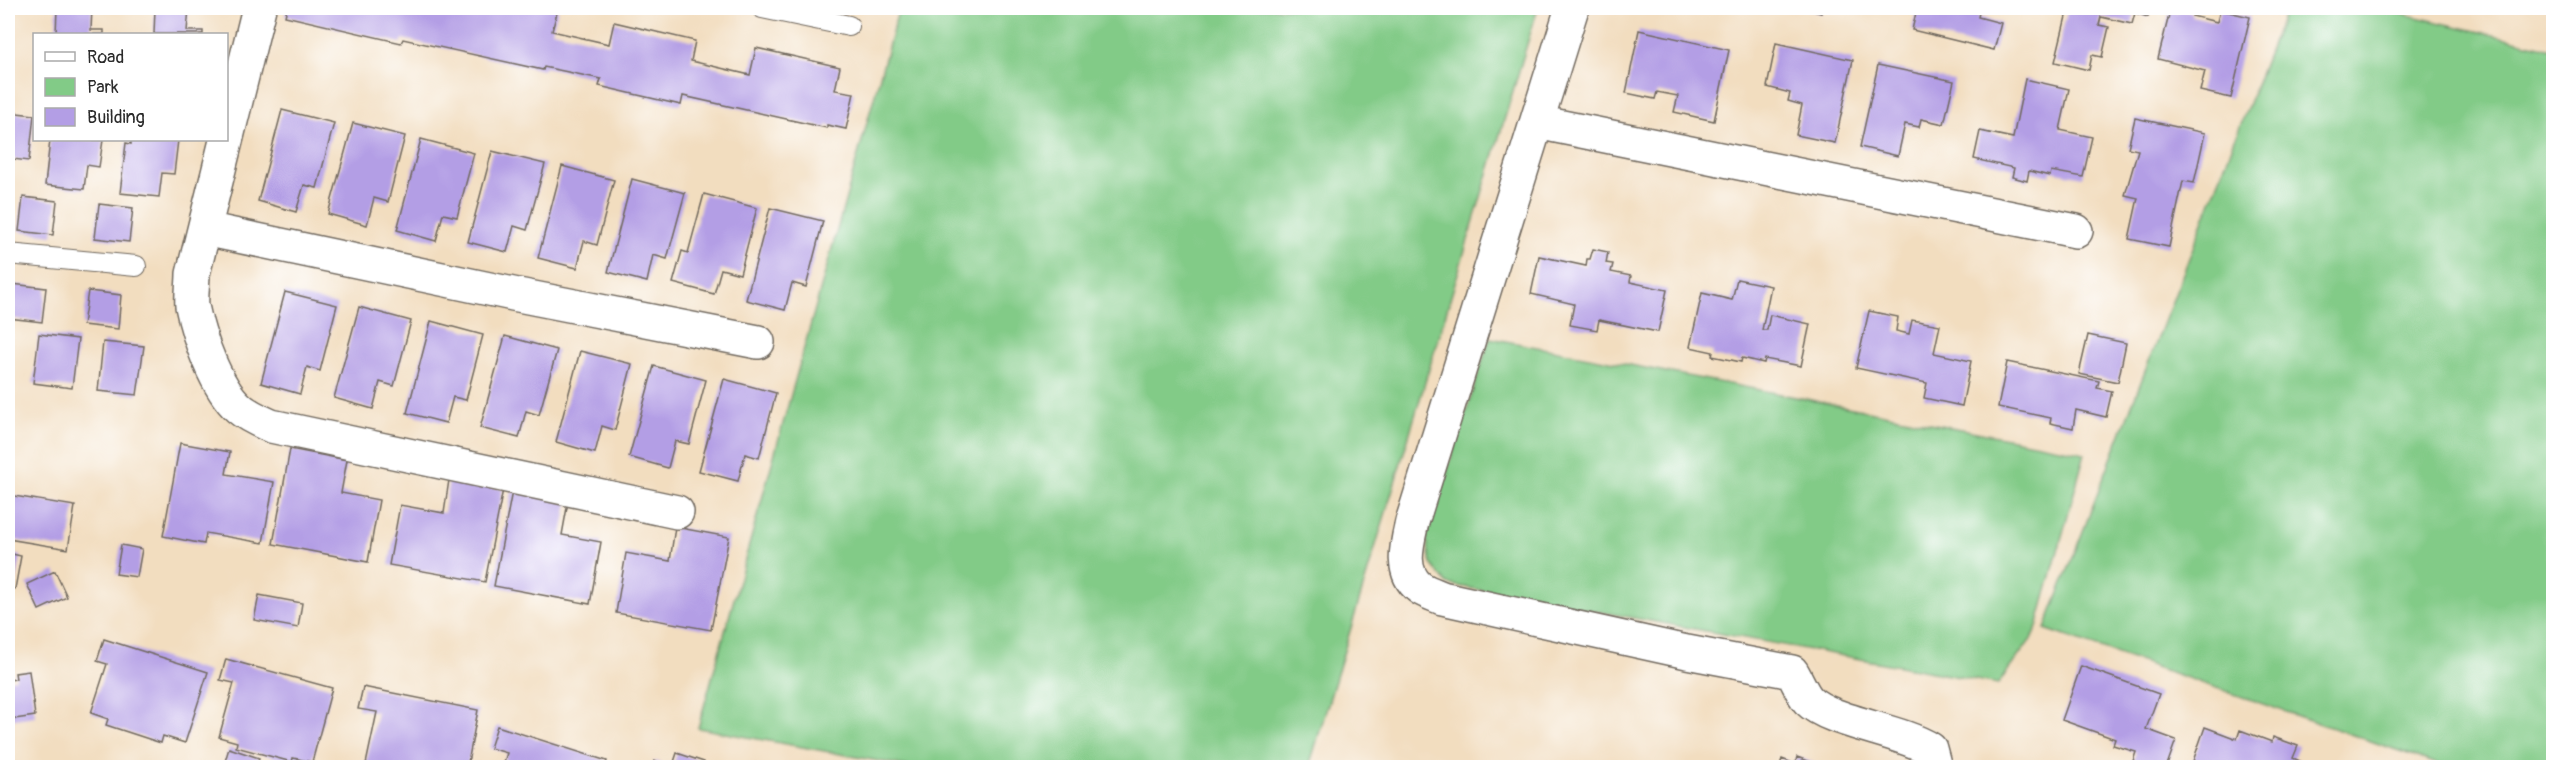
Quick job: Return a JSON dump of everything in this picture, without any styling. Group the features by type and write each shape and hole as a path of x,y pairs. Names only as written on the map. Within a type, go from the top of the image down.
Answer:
{"street":[{"path":"228,133 259,8"},
{"path":"1572,8 1412,522 1406,548 1407,570 1420,588 1442,598 1687,652 1792,672 1809,701 1830,714 1916,740 1930,748 1935,768"},
{"path":"1537,122 2076,231"},
{"path":"226,141 193,274 192,305 211,362 222,386 238,407 271,426 677,512"},
{"path":"204,229 513,294 758,342"}],"lane":[{"path":"762,8 849,26"},
{"path":"8,254 136,266"}],"green space":[{"path":"899,8 1538,8 1309,767 911,767 698,728"},
{"path":"2286,8 2378,8 2553,49 2553,767 2446,767 2045,629"},
{"path":"1490,338 2085,453 2035,634 1998,684 1447,584 1431,564 1426,536"}],"building":[{"path":"57,8 92,8 91,30 104,30 104,33 56,33"},
{"path":"155,8 189,8 187,31 203,31 203,33 154,33"},
{"path":"287,8 428,8 467,16 469,8 552,8 558,9 552,31 609,44 614,22 695,41 691,61 750,75 756,48 840,67 835,90 854,93 846,129 827,125 827,128 683,96 681,105 599,86 601,79 544,67 543,70 403,39 401,43 285,16"},
{"path":"1802,8 1823,8 1821,13"},
{"path":"1917,8 1938,8 1951,11 1952,8 1980,8 1978,17 2001,23 1994,50 1912,30"},
{"path":"2068,8 2151,8 2148,17 2135,13 2132,24 2101,17 2099,25 2109,27 2102,57 2092,55 2089,70 2055,62"},
{"path":"2179,10 2193,13 2192,16 2217,22 2220,10 2250,17 2231,98 2200,91 2205,71 2158,59 2170,11 2178,13"},
{"path":"8,28 11,28 9,51 8,51"},
{"path":"1639,30 1729,50 1714,121 1674,112 1678,96 1657,92 1655,99 1626,93"},
{"path":"1776,43 1853,60 1835,143 1796,135 1802,105 1788,101 1790,93 1767,87"},
{"path":"1878,65 1954,81 1944,124 1921,119 1919,127 1905,124 1898,156 1860,147"},
{"path":"2025,79 2069,89 2060,130 2092,137 2083,177 2051,171 2050,176 2029,171 2027,181 2012,177 2014,168 1974,159 1980,131 2013,138"},
{"path":"282,110 334,123 317,188 304,185 296,212 258,201"},
{"path":"8,112 33,115 29,161 13,159 11,182 8,181"},
{"path":"2135,118 2205,133 2194,183 2183,181 2169,247 2129,239 2138,198 2125,195 2138,150 2128,148"},
{"path":"353,123 405,136 388,202 374,198 367,225 328,214"},
{"path":"421,139 474,153 457,217 443,214 436,241 397,230"},
{"path":"50,141 103,141 99,167 87,165 84,189 45,185"},
{"path":"131,141 178,141 174,174 162,173 159,197 120,193 126,143 131,144"},
{"path":"492,151 545,164 527,230 514,226 507,252 468,242"},
{"path":"562,166 614,180 597,245 584,241 577,268 538,258"},
{"path":"632,179 685,193 667,259 653,255 647,282 608,272"},
{"path":"704,194 757,208 740,274 721,269 714,294 673,283 682,251 688,253"},
{"path":"23,197 57,201 53,235 19,231"},
{"path":"99,204 133,208 129,242 95,238"},
{"path":"770,208 823,221 806,287 792,283 785,310 746,300"},
{"path":"1593,249 1608,252 1606,263 1613,264 1611,272 1631,276 1630,282 1667,290 1658,332 1599,320 1597,330 1570,325 1574,304 1531,294 1539,256 1586,266"},
{"path":"1737,279 1771,286 1762,330 1767,330 1770,315 1810,324 1801,366 1765,359 1764,363 1742,358 1741,362 1712,356 1713,352 1690,347 1702,293 1732,300"},
{"path":"12,284 46,288 42,322 8,318"},
{"path":"88,291 121,295 118,329 83,325"},
{"path":"285,292 337,305 320,371 307,367 300,394 261,383"},
{"path":"359,307 411,321 394,386 380,382 373,409 334,398"},
{"path":"1869,311 1898,317 1896,331 1909,334 1912,320 1940,325 1934,353 1971,361 1962,406 1924,398 1927,383 1856,368"},
{"path":"431,321 483,335 466,400 453,397 446,423 407,413"},
{"path":"39,334 78,339 72,388 33,383"},
{"path":"2088,335 2126,343 2118,382 2079,374"},
{"path":"505,336 557,350 539,415 526,411 519,438 480,428"},
{"path":"103,342 144,346 137,395 98,391"},
{"path":"580,351 632,364 615,430 602,426 595,453 556,442"},
{"path":"2007,362 2099,381 2097,388 2112,391 2106,417 2076,410 2073,428 2050,423 2051,418 1998,407"},
{"path":"654,366 706,380 689,444 675,441 668,468 629,457"},
{"path":"724,379 776,393 759,458 745,454 738,481 699,471"},
{"path":"180,443 230,452 226,474 274,482 263,543 206,533 204,544 163,536"},
{"path":"290,449 347,460 341,493 379,500 368,562 273,544"},
{"path":"449,480 503,489 485,582 389,565 400,505 444,513"},
{"path":"512,491 568,502 562,535 601,542 590,604 494,586"},
{"path":"8,495 75,506 68,549 8,539"},
{"path":"675,527 729,537 711,630 616,613 626,553 670,561"},
{"path":"121,545 142,549 137,577 116,574"},
{"path":"8,553 21,556 15,589 8,588"},
{"path":"55,571 67,597 39,610 27,584"},
{"path":"259,595 302,603 298,628 254,620"},
{"path":"104,639 208,672 185,743 163,736 161,743 106,725 108,719 91,713 107,664 97,661"},
{"path":"226,659 332,688 312,762 293,758 292,762 236,747 237,742 219,737 234,683 220,680"},
{"path":"2081,666 2159,694 2146,729 2176,740 2166,768 2131,767 2136,752 2113,745 2115,739 2062,720"},
{"path":"29,671 35,716 8,720 8,680 16,679 15,673"},
{"path":"363,687 478,710 467,768 382,768 366,764 377,712 358,709"},
{"path":"497,726 607,761 605,768 502,768 507,753 490,748"},
{"path":"2205,727 2237,739 2240,730 2272,742 2273,737 2298,746 2293,758 2302,762 2300,768 2197,768 2192,764"},
{"path":"229,748 259,758 256,768 223,768"},
{"path":"677,753 704,762 702,768 672,768"},
{"path":"1797,757 1825,768 1779,768 1782,759 1795,764"},
{"path":"654,761 671,767 671,768 652,768"}]}
